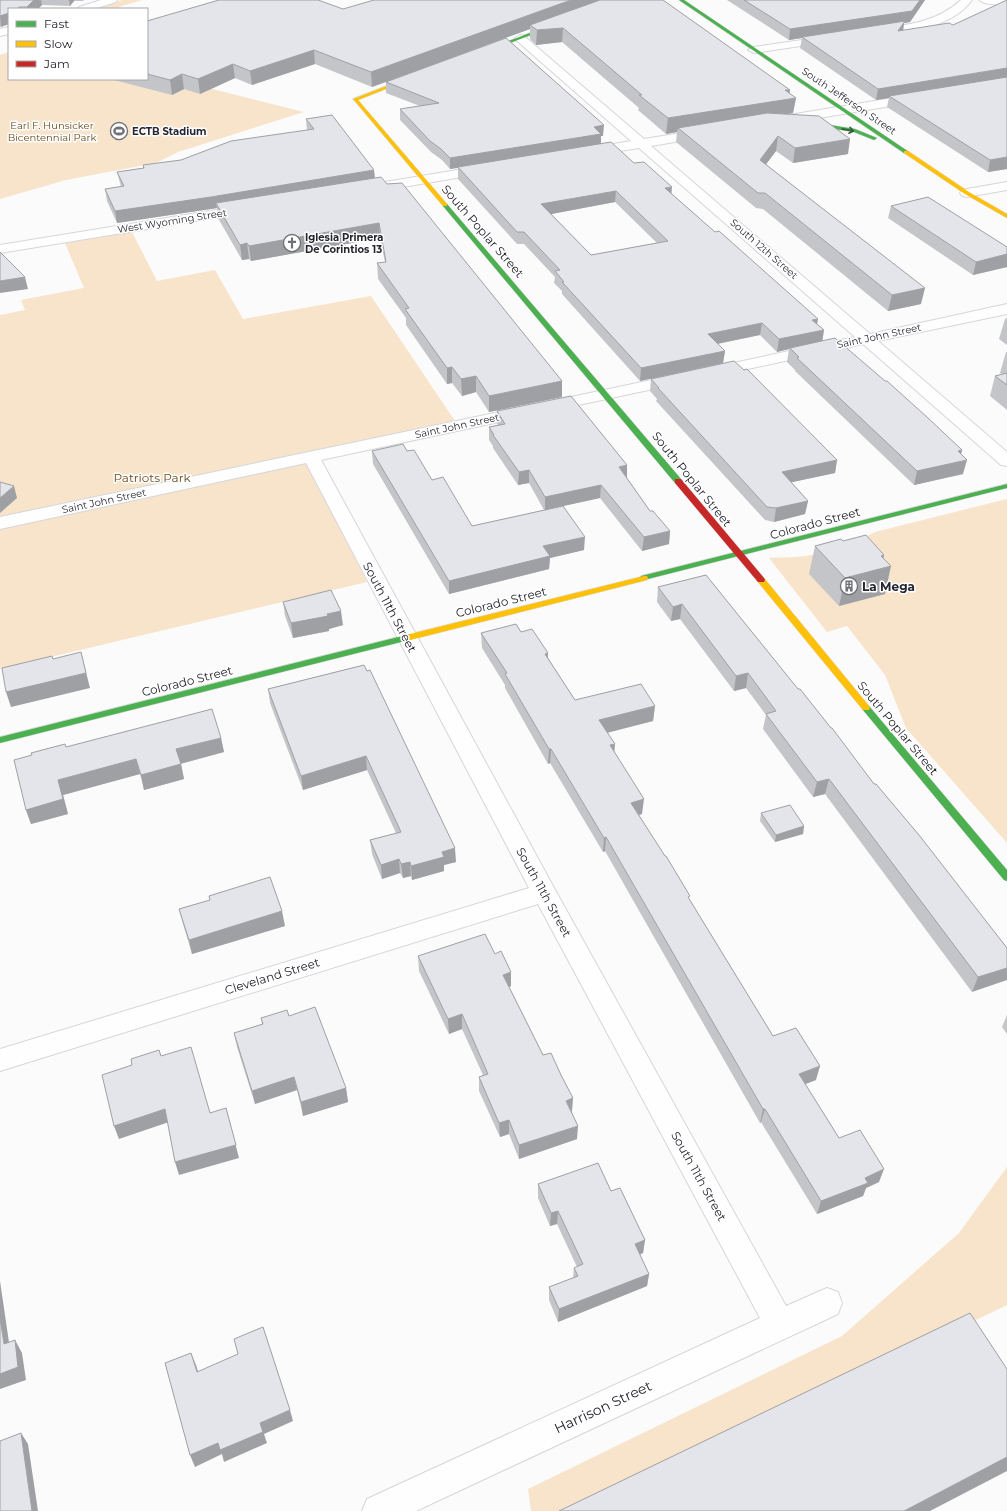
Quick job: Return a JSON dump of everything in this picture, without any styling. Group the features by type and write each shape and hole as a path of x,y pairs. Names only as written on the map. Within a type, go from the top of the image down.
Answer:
{"street":[{"path":"86,8 112,0"},
{"name":"South Jefferson Street","path":"682,0 967,194 1007,216"},
{"path":"861,34 922,25 941,20 949,16 967,0"},
{"path":"984,0 1007,3"},
{"path":"475,54 564,22"},
{"name":"South 12th Street","path":"520,38 1007,461"},
{"path":"754,50 838,38"},
{"name":"South Poplar Street","path":"423,74 355,99 606,394 738,555 1007,877"},
{"path":"774,122 930,96"},
{"path":"774,122 802,123 855,131 898,147"},
{"path":"573,155 718,131"},
{"path":"361,190 497,167"},
{"path":"967,194 1007,186"},
{"name":"West Wyoming Street","path":"2,247 262,206"},
{"name":"Saint John Street","path":"0,523 1007,309"},
{"name":"South 11th Street","path":"311,457 544,893 780,1325"},
{"name":"Colorado Street","path":"0,740 1007,486"},
{"name":"Cleveland Street","path":"0,1060 544,893"},
{"name":"Harrison Street","path":"379,1511 827,1303"}],"green space":[{"path":"122,0 142,0 115,8 94,8"},
{"name":"ECTB Stadium","path":"8,52 8,80 148,79 197,85 304,112 178,152 156,163 66,180 0,199 0,55"},
{"name":"Patriots Park","path":"132,232 157,281 215,270 243,319 371,296 455,421 302,453 367,582 0,669 0,315 25,310 21,300 84,288 65,243"},
{"path":"1007,499 1007,843 906,728 885,675 847,626 827,632 769,558 804,556 825,552 856,541 875,532"},
{"path":"1007,1167 1007,1305 582,1511 531,1511 528,1489 842,1336 959,1233"}],"building":[{"path":"0,0 34,0 27,7 8,8 8,13 0,16"},
{"path":"219,0 318,0 343,9 374,0 571,0 371,72 314,50 250,71 233,64 198,79 182,74 170,80 148,74 148,21"},
{"path":"600,0 663,0 790,90 785,90 796,98 668,118 639,95 642,95 563,28 537,30 530,25"},
{"path":"744,0 920,0 912,11 790,29"},
{"path":"1007,0 1007,68 878,89 802,37 905,21 898,31 949,23 953,25"},
{"path":"506,38 604,125 594,127 601,134 450,158 430,141 400,109 439,103 386,82"},
{"path":"1007,77 1007,157 990,160 889,96"},
{"path":"767,113 819,116 850,139 795,148 778,136 760,160 925,288 892,295 765,193 758,193 678,128"},
{"path":"332,115 374,170 115,211 105,189 124,186 117,172 144,168 143,165 181,160 231,141 314,129 306,119"},
{"path":"611,142 634,163 644,162 672,187 665,188 715,232 719,231 818,319 812,320 824,330 779,339 762,323 708,334 725,351 641,368 562,282 564,282 555,271 560,270 524,232 517,232 458,167","holes":["616,191 668,241 591,255 541,204"]},
{"path":"381,177 387,184 402,183 562,381 489,396 476,376 461,379 452,367 447,368 405,309 409,308 377,263 386,262 379,223 249,246 247,243 240,245 216,203"},
{"path":"928,197 1007,247 1007,254 976,262 891,206"},
{"path":"0,252 25,277 0,281"},
{"path":"835,338 885,381 887,381 928,418 962,450 958,451 967,460 917,471 797,358 799,357 790,348"},
{"path":"734,361 744,370 747,369 837,460 782,472 808,501 776,508 767,507 651,379"},
{"path":"1007,373 1007,385 995,376"},
{"path":"571,396 627,465 619,467 650,511 653,511 670,531 644,537 601,485 545,497 529,470 519,472 489,427 505,424 497,411"},
{"path":"403,444 407,451 414,450 432,480 443,477 472,526 563,506 585,537 543,546 550,556 449,581 372,451"},
{"path":"0,482 14,486 0,498"},
{"path":"866,535 884,555 881,556 891,566 845,578 815,546 841,539 843,541"},
{"path":"706,575 798,689 800,689 832,728 874,784 876,784 919,835 1007,948 1007,968 978,977 829,779 817,782 766,714 776,711 748,673 736,676 682,604 673,607 658,587"},
{"path":"331,590 341,611 327,614 328,616 291,623 283,602"},
{"path":"516,624 521,632 532,629 548,653 545,654 575,700 641,684 655,706 599,720 615,744 610,745 644,799 631,803 666,856 690,896 688,897 773,1036 796,1028 820,1066 799,1074 839,1138 860,1130 884,1169 865,1178 868,1183 821,1201 765,1109 763,1109 606,837 604,838 551,749 549,749 505,674 507,673 481,633"},
{"path":"81,652 86,673 6,692 2,668 52,656 53,659"},
{"path":"364,665 367,671 370,670 455,848 442,852 444,857 411,866 410,862 401,864 399,859 381,865 370,840 401,832 366,756 301,776 268,689"},
{"path":"212,709 221,738 176,749 181,764 141,775 136,759 58,780 63,799 26,810 14,760 32,755 31,753 65,744 66,747"},
{"path":"790,805 804,826 776,835 761,813"},
{"path":"270,877 282,911 189,940 179,909 210,900 209,896"},
{"path":"485,934 495,954 501,951 511,972 503,975 543,1055 551,1053 573,1098 566,1101 578,1126 519,1145 509,1120 499,1123 479,1077 488,1074 462,1014 448,1019 418,956"},
{"path":"315,1007 346,1088 301,1102 294,1077 252,1091 234,1033 263,1024 261,1018 287,1010 289,1016"},
{"path":"191,1047 210,1113 226,1108 236,1145 175,1162 165,1109 114,1126 102,1075 132,1065 131,1059 159,1050 161,1056"},
{"path":"598,1163 611,1191 620,1188 645,1240 635,1244 649,1274 559,1309 549,1287 578,1276 574,1268 583,1264 558,1211 551,1213 538,1184"},
{"path":"970,1313 1007,1369 1007,1457 904,1511 559,1511"},
{"path":"0,1318 4,1344 15,1340 18,1367 0,1374"},
{"path":"263,1327 290,1410 260,1423 263,1432 220,1450 218,1443 190,1455 165,1363 191,1353 197,1372 238,1354 234,1339"},
{"path":"21,1433 32,1511 0,1511 0,1441"}],"traffic: fast":[{"path":"681,0 906,152"},
{"path":"482,52 558,24"},
{"path":"805,123 855,131 874,138"},
{"path":"445,205 678,481"},
{"path":"644,578 1007,486"},
{"path":"0,740 410,637"},
{"path":"866,708 1007,877"}],"traffic: slow":[{"path":"414,77 355,99 445,205"},
{"path":"906,152 967,193 1007,216"},
{"path":"410,637 644,578"},
{"path":"761,580 866,708"}],"traffic: jam":[{"path":"678,481 761,580"}],"place":[{"name":"ECTB Stadium","path":"119,131"},
{"name":"Iglesia Primera De Corintios 13","path":"292,243"},
{"name":"La Mega","path":"849,586"}],"park label":[{"name":"Earl F. Hunsicker Bicentennial Park","path":"52,130"}]}
